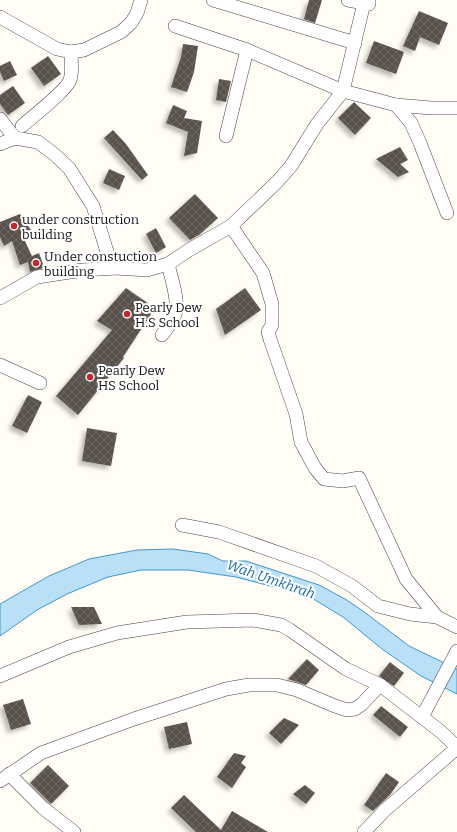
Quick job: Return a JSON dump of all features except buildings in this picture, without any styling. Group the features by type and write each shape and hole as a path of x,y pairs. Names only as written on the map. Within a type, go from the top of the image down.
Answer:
{"street":[{"path":"0,17 57,49 71,52 84,50 121,32 131,23 137,13 141,0"},
{"path":"213,0 355,43"},
{"path":"0,298 37,277 83,270 112,268 147,270 168,264 231,226 277,182 303,148 317,124 343,91 367,2 348,0"},
{"path":"175,26 247,50 343,91 396,105 431,108 457,108"},
{"path":"226,136 247,50"},
{"path":"22,126 62,91 70,82 71,52"},
{"path":"396,105 411,123 446,213"},
{"path":"0,119 15,138"},
{"path":"0,144 15,138 38,142 69,168 93,206 112,268"},
{"path":"231,226 263,273 272,304 272,325 268,332 296,414 301,442 315,468 324,479 343,481 359,478 406,579 437,618"},
{"path":"162,335 173,320 176,311 174,290 168,264"},
{"path":"0,365 40,383"},
{"path":"182,525 219,532 316,566 352,586 378,606 410,614 437,618 457,627"},
{"path":"0,676 68,646 117,633 187,622 253,620 281,625 305,639 346,669 380,685 422,717 457,747 385,810 364,832"},
{"path":"422,717 457,651"},
{"path":"74,832 4,778 41,753 134,719 226,689 249,685 277,685 298,690 334,706 347,710 355,709 362,704 380,685"}],"water":[{"name":"Wah Umkhrah","path":"173,549 208,554 223,561 246,561 319,585 363,611 409,646 457,669 457,694 421,676 382,649 343,617 302,592 278,588 236,577 188,570 141,570 108,577 67,594 37,610 0,636 0,604 49,576 89,559 137,550"}],"place":[{"name":"under construction building","path":"14,226"},
{"name":"Under constuction building","path":"36,263"},
{"name":"Pearly Dew H.S School","path":"127,314"},
{"name":"Pearly Dew HS School","path":"90,377"}]}
